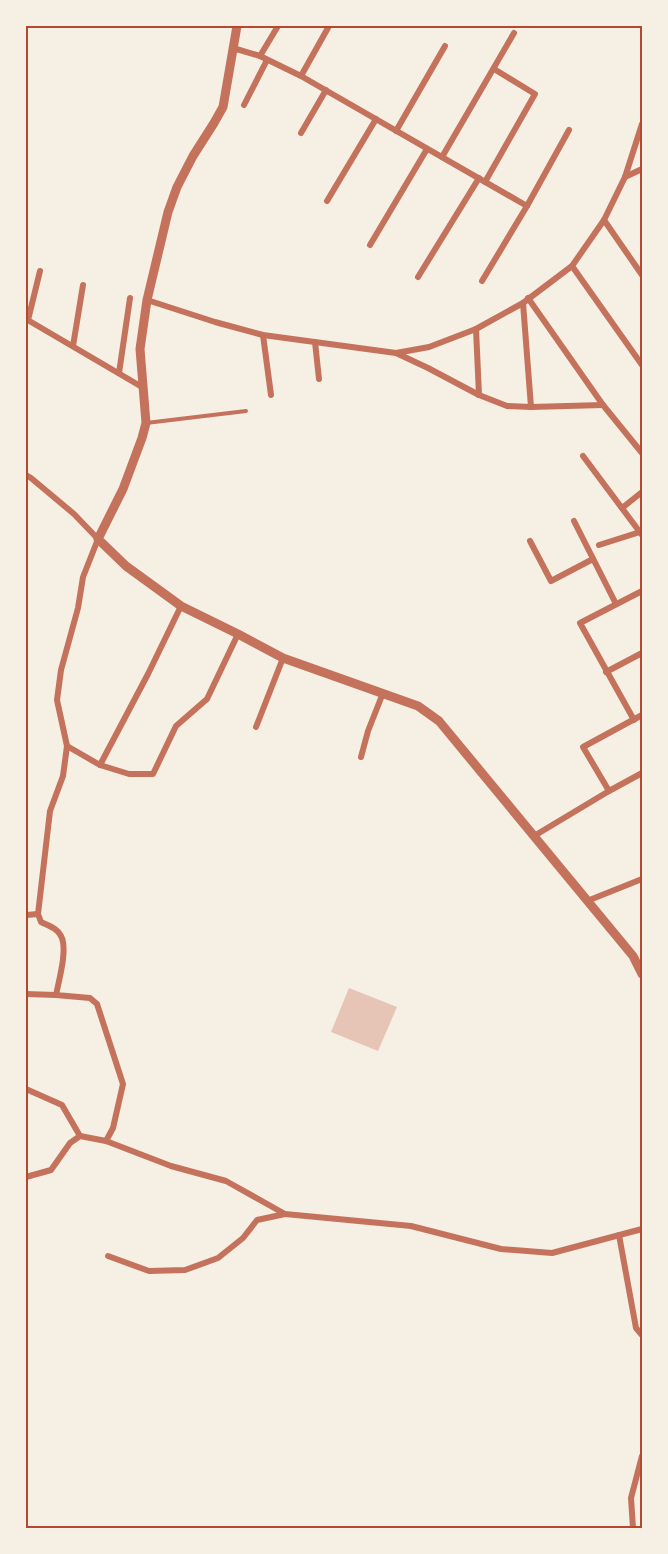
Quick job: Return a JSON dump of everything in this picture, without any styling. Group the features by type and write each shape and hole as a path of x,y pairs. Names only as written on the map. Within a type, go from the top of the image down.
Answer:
{"street":[{"path":"57,995 64,951 62,937 56,929 41,922 38,914 50,811 63,776 67,746 57,700 61,670 78,608 83,577 98,539 123,489 146,423 140,349 147,300 168,212 177,187 193,156 223,106 237,26"},
{"path":"260,56 278,26"},
{"path":"301,76 329,26"},
{"path":"442,157 514,33"},
{"path":"396,131 445,46"},
{"path":"233,48 260,56 301,76 527,206"},
{"path":"244,105 267,60"},
{"path":"418,277 535,94 494,69"},
{"path":"301,134 326,90"},
{"path":"327,201 376,119"},
{"path":"396,353 429,347 477,329 526,301 572,266 604,220 626,177 642,124"},
{"path":"482,281 569,130"},
{"path":"370,245 427,149"},
{"path":"626,177 640,171 642,180"},
{"path":"604,220 642,275"},
{"path":"572,266 642,365"},
{"path":"40,271 27,319 142,387"},
{"path":"73,346 83,285"},
{"path":"118,373 130,298"},
{"path":"147,300 263,335 396,353 478,395 507,406 603,405"},
{"path":"526,301 603,405 642,453"},
{"path":"526,301 531,407"},
{"path":"477,329 478,395"},
{"path":"263,335 272,395"},
{"path":"315,342 319,379"},
{"path":"583,456 641,533 599,545"},
{"path":"26,475 74,514 126,566 181,606 283,658 418,706 439,721 633,956 642,974"},
{"path":"622,507 642,492"},
{"path":"574,521 616,604"},
{"path":"530,541 551,581 593,559"},
{"path":"634,720 580,623 642,591"},
{"path":"100,765 181,606"},
{"path":"67,746 100,765 129,774 153,774 176,726 207,699 238,634"},
{"path":"606,672 642,653"},
{"path":"256,727 283,658"},
{"path":"361,757 368,731 383,693"},
{"path":"609,791 584,747 642,715"},
{"path":"534,836 642,772"},
{"path":"587,901 642,879"},
{"path":"26,915 38,914"},
{"path":"26,994 90,998 97,1004 123,1084 113,1128 106,1141"},
{"path":"26,1089 62,1105 80,1136"},
{"path":"26,1176 51,1170 70,1143 80,1136 106,1141 171,1166 226,1181 285,1214"},
{"path":"108,1256 149,1271 185,1270 218,1258 243,1238 257,1220 285,1214 411,1226 501,1249 552,1253 642,1229"},
{"path":"619,1235 636,1328 642,1335"},
{"path":"633,1528 631,1498 642,1456"}],"lane":[{"path":"146,423 246,411"}],"building":[{"path":"349,988 397,1007 378,1051 331,1032"}]}
